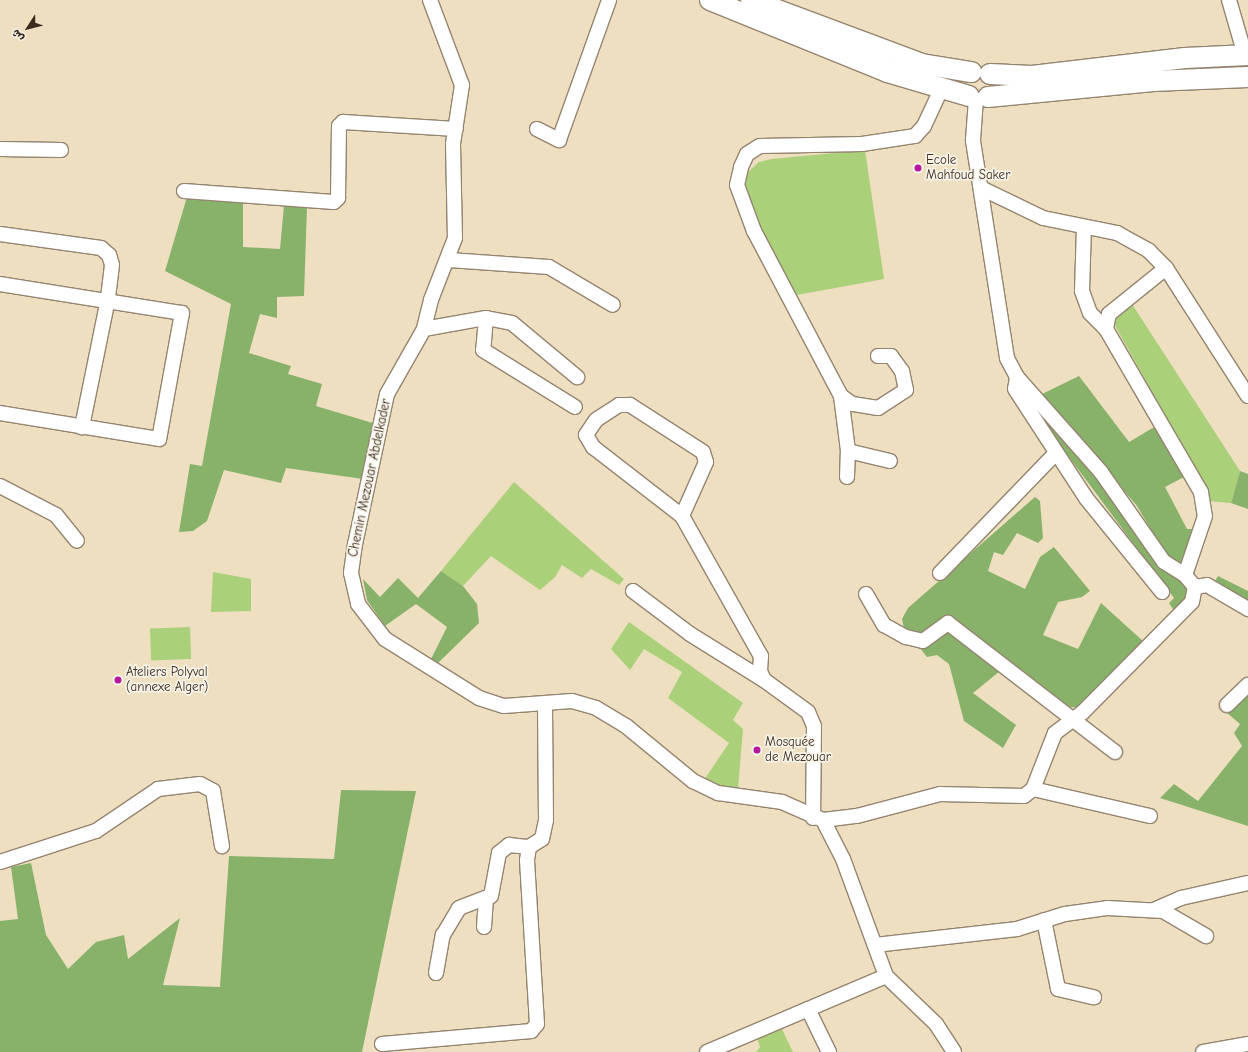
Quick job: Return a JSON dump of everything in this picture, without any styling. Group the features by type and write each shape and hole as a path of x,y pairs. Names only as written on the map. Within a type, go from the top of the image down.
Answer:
{"highway":[{"path":"710,0 941,90 978,97 1153,81 1248,77"},
{"path":"751,0 922,64 980,73 1032,76 1247,55"},
{"path":"978,97 965,84 980,73"},
{"path":"978,97 995,86 980,73"}],"street":[{"name":"Chemin Mezouar Abdelkader","path":"430,0 462,85 456,129 457,219 449,260 431,300 424,329 387,394 355,544 353,588 369,622 385,639 479,698 504,706 572,701 596,708 626,726 693,781 718,793 782,802 818,819"},
{"path":"537,129 559,140 609,0"},
{"path":"1229,0 1242,15"},
{"path":"1236,0 1242,15 1247,55"},
{"path":"847,477 848,451 841,396 754,231 737,185 741,167 747,154 760,146 862,144 915,136 924,126 941,90"},
{"path":"978,97 972,140 981,188 997,314 1007,358 1017,377 1101,472 1164,562 1185,575 1195,587"},
{"path":"184,191 334,202 338,198 339,126 343,122 456,129"},
{"path":"0,149 61,150"},
{"path":"981,188 1043,218 1128,238 1166,268 1248,396"},
{"path":"1084,227 1082,291 1090,313 1106,329 1201,492 1204,516 1185,575"},
{"path":"0,234 101,248 112,265 108,299 82,427"},
{"path":"449,260 548,267 613,305"},
{"path":"1106,329 1109,314 1166,268"},
{"path":"0,284 108,299 182,313 159,440 0,413"},
{"path":"424,329 486,318 512,323 576,377"},
{"path":"486,318 483,350 575,407"},
{"path":"841,396 852,404 878,408 906,390 902,371 891,356 878,356"},
{"path":"1017,377 1015,389 1086,498 1162,592"},
{"path":"682,516 706,462 704,452 630,405 619,405 596,420 586,435 593,447 682,516 761,656 760,671 764,680"},
{"path":"848,451 890,461"},
{"path":"940,573 1056,453"},
{"path":"0,486 56,515 77,541"},
{"path":"1195,587 1207,585 1248,609"},
{"path":"818,819 857,816 940,794 1000,797 1024,796 1033,789 1055,733 1073,718 1082,713 1192,602 1195,587"},
{"path":"634,591 690,634 764,680 808,712 814,726 818,819 843,859 886,976 936,1024 954,1052"},
{"path":"866,594 884,625 923,641 948,623 1073,718 1115,752"},
{"path":"1228,705 1248,685"},
{"path":"484,927 486,900 495,888 500,853 509,845 529,847 542,839 546,820 545,704"},
{"path":"0,862 96,831 158,789 200,784 213,791 222,846"},
{"path":"1033,789 1150,816"},
{"path":"382,1044 531,1031 537,1024 527,860 529,847"},
{"path":"1154,910 1181,898 1248,883"},
{"path":"436,973 443,935 459,908 486,900"},
{"path":"875,945 1018,930 1044,920 1107,908 1154,910 1206,936"},
{"path":"1044,920 1058,989 1094,997"},
{"path":"707,1052 886,976"},
{"path":"808,1009 829,1052"},
{"path":"1203,1052 1248,1044"}],"green space":[{"path":"865,150 884,279 797,295 757,224 743,187 748,172 759,162 772,159"},
{"path":"187,197 243,202 243,247 280,249 284,205 307,206 304,296 277,297 277,318 260,314 249,353 291,366 288,374 322,384 316,406 376,424 363,479 286,468 281,483 224,470 207,521 193,531 179,532 190,464 202,466 231,304 165,271"},
{"path":"1132,304 1240,471 1231,503 1209,501 1206,489 1113,322"},
{"path":"1079,376 1129,442 1156,426 1186,476 1165,487 1187,529 1196,529 1183,568 1167,557 1137,506 1042,394"},
{"path":"1032,400 1096,472 1190,592 1175,612 1169,603 1174,598 1028,402"},
{"path":"1240,471 1248,474 1248,509 1231,503"},
{"path":"514,482 624,579 619,585 591,569 582,578 562,565 555,577 540,590 491,556 463,586 441,571"},
{"path":"1035,497 1040,501 1043,538 1038,543 1017,533 1003,555 994,552 988,571 1025,589 1040,557 1054,547 1090,591 1082,597 1058,602 1043,635 1078,649 1101,603 1144,642 1083,708 1070,707 1011,662 973,693 1016,725 1003,748 964,721 949,664 937,655 927,657 904,628 902,619 908,608"},
{"path":"441,571 463,586 477,604 479,623 438,663 431,659 447,627 416,604 385,626 367,600 363,579 380,597 398,578 418,598"},
{"path":"213,572 251,579 251,611 211,612"},
{"path":"1218,576 1248,591 1248,606 1212,586"},
{"path":"629,622 743,703 733,720 743,729 738,789 720,788 704,780 729,743 668,698 682,672 644,649 630,670 611,649"},
{"path":"190,627 191,659 151,660 150,628"},
{"path":"1248,695 1248,826 1160,798 1174,784 1198,801 1242,746 1234,733 1240,724 1226,712"},
{"path":"341,790 416,791 362,1052 0,1052 0,921 18,919 11,867 31,863 46,935 68,969 96,942 124,935 128,959 180,918 163,985 220,987 229,856 334,859"},
{"path":"779,1023 793,1052 756,1052 760,1047 756,1034"}],"place":[{"name":"Ecole Mahfoud Saker","path":"918,168"},
{"name":"Ateliers Polyval (annexe Alger)","path":"118,680"},
{"name":"Mosquée de Mezouar","path":"757,750"}]}
